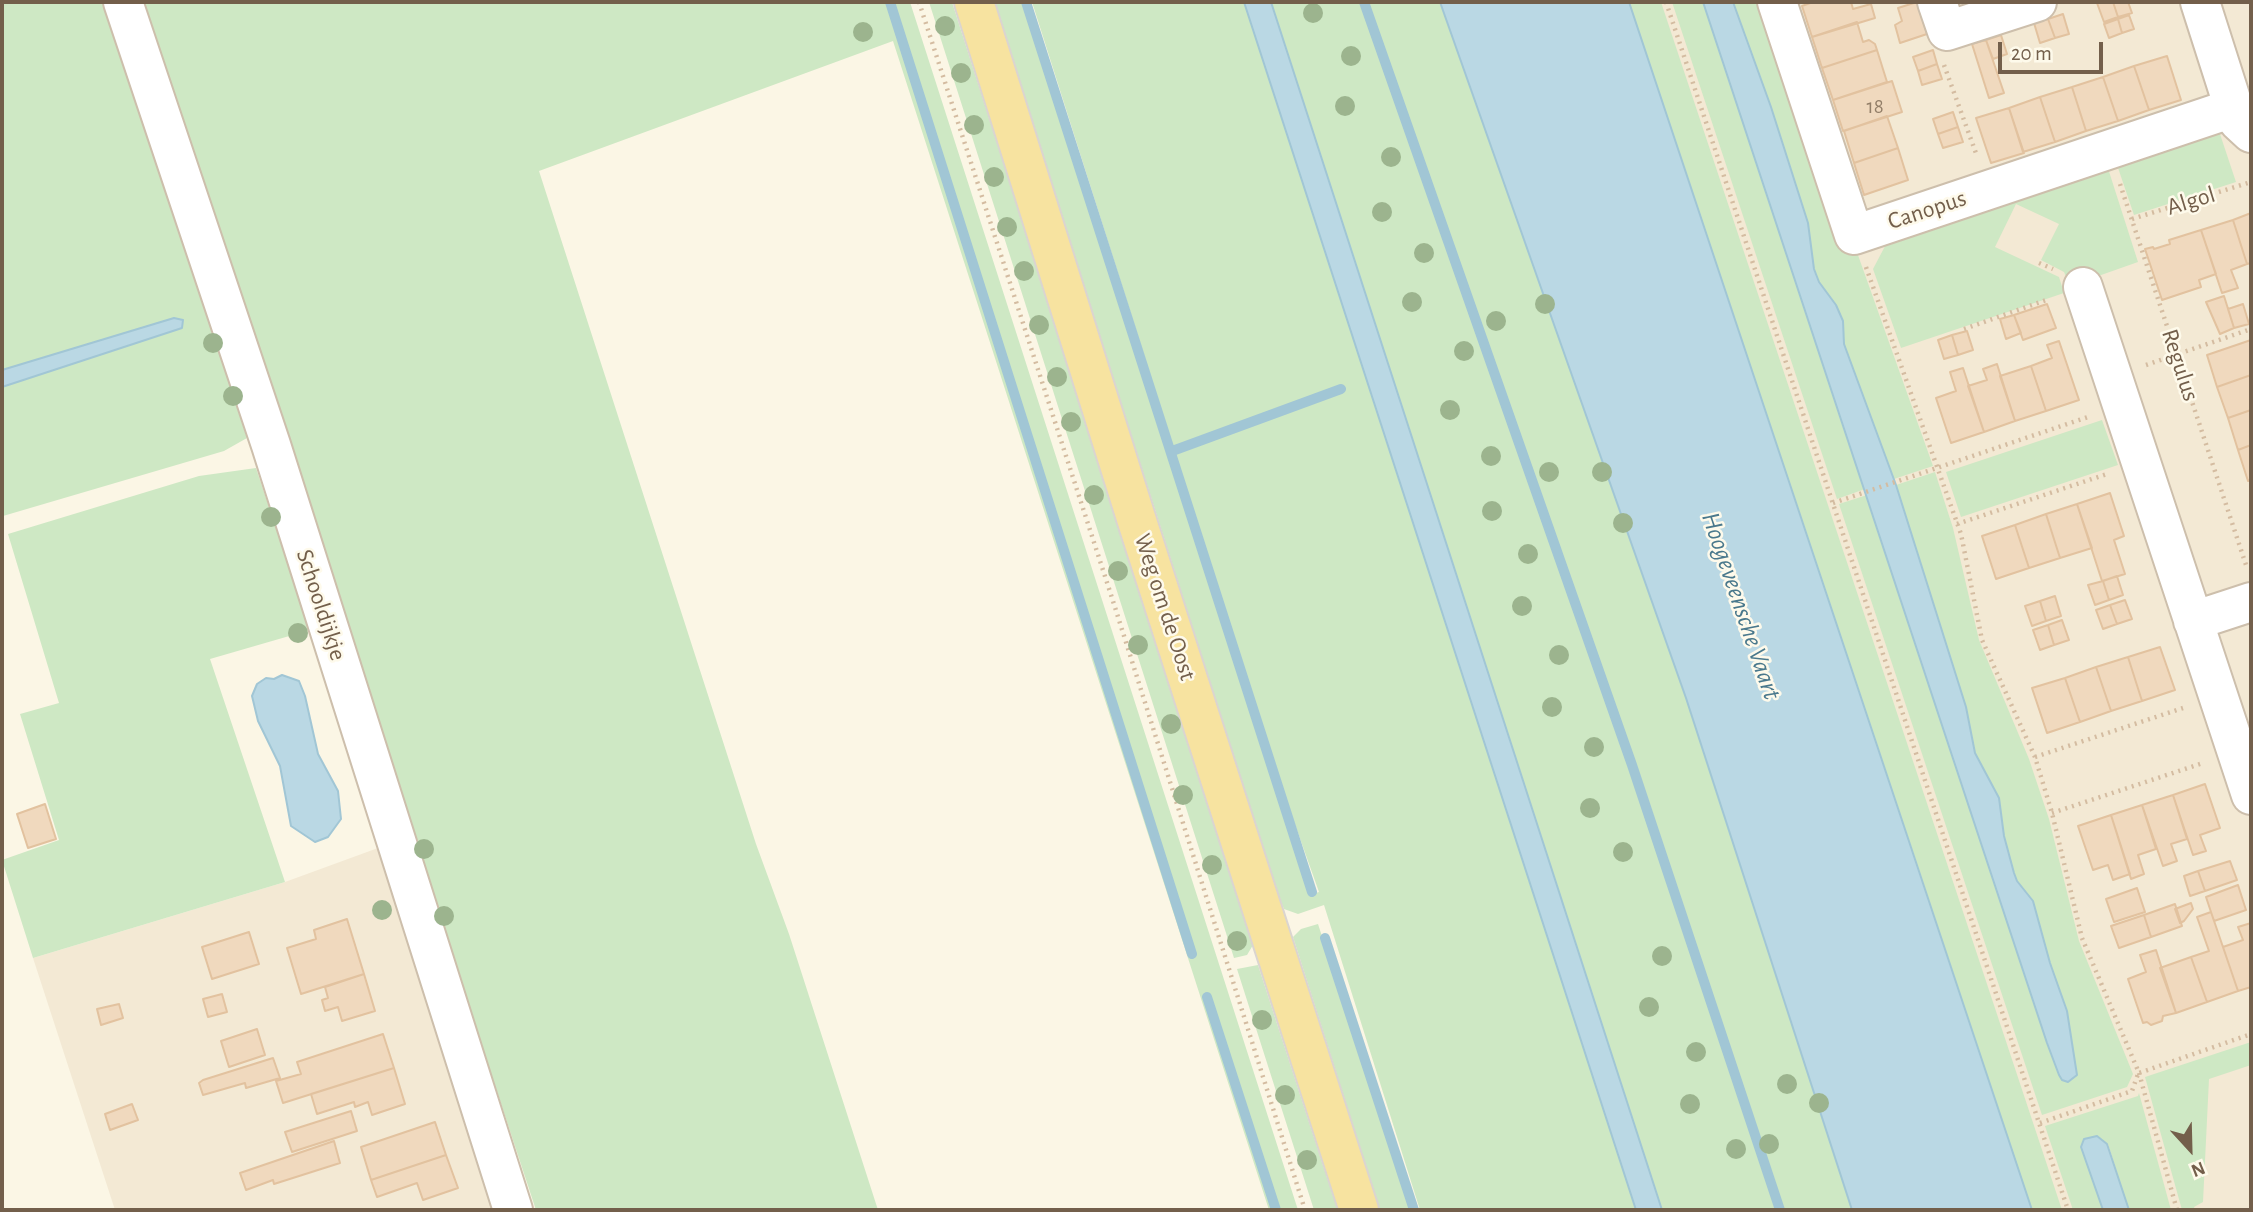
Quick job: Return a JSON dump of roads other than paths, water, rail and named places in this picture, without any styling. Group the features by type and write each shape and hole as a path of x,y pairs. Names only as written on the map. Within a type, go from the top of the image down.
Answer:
{"main road":[{"name":"Weg om de Oost","path":"974,2 1136,518 1359,1210"}],"street":[{"name":"Schooldijkje","path":"123,2 271,445 513,1210"},
{"name":"Canopus","path":"1777,2 1854,235 2109,150 2242,121"},
{"path":"2200,2 2242,121"},
{"path":"1942,16 2027,3"},
{"path":"2082,287 2251,795"},
{"path":"2193,621 2251,602"}],"water":[{"path":"1244,2 1271,2 1662,1210 1636,1210"},
{"name":"Hoogeveensche Vaart","path":"1440,2 1629,2 2032,1210 1852,1210 1686,698"},
{"path":"1703,2 1733,2 1771,107 1808,223 1814,269 1843,321 1844,344 1896,485 1966,707 1975,753 1999,798 2004,836 2014,873 2033,901 2067,1011 2077,1075 2068,1082 2062,1080 2059,1075 2047,1043"},
{"path":"174,318 183,320 182,328 2,387 2,370"},
{"path":"282,675 299,681 318,754 338,791 341,819 328,837 315,842 291,826 280,766 258,721 252,696 257,684 266,678 274,679"},
{"path":"2097,1136 2107,1144 2129,1210 2103,1210 2081,1147 2084,1139"}],"waterway":[{"path":"890,2 1192,954"},
{"path":"1026,2 1312,892"},
{"path":"1364,2 1632,765 1780,1210"},
{"path":"1175,450 1341,389"},
{"path":"1325,938 1414,1210"},
{"path":"1207,997 1276,1210"}]}
